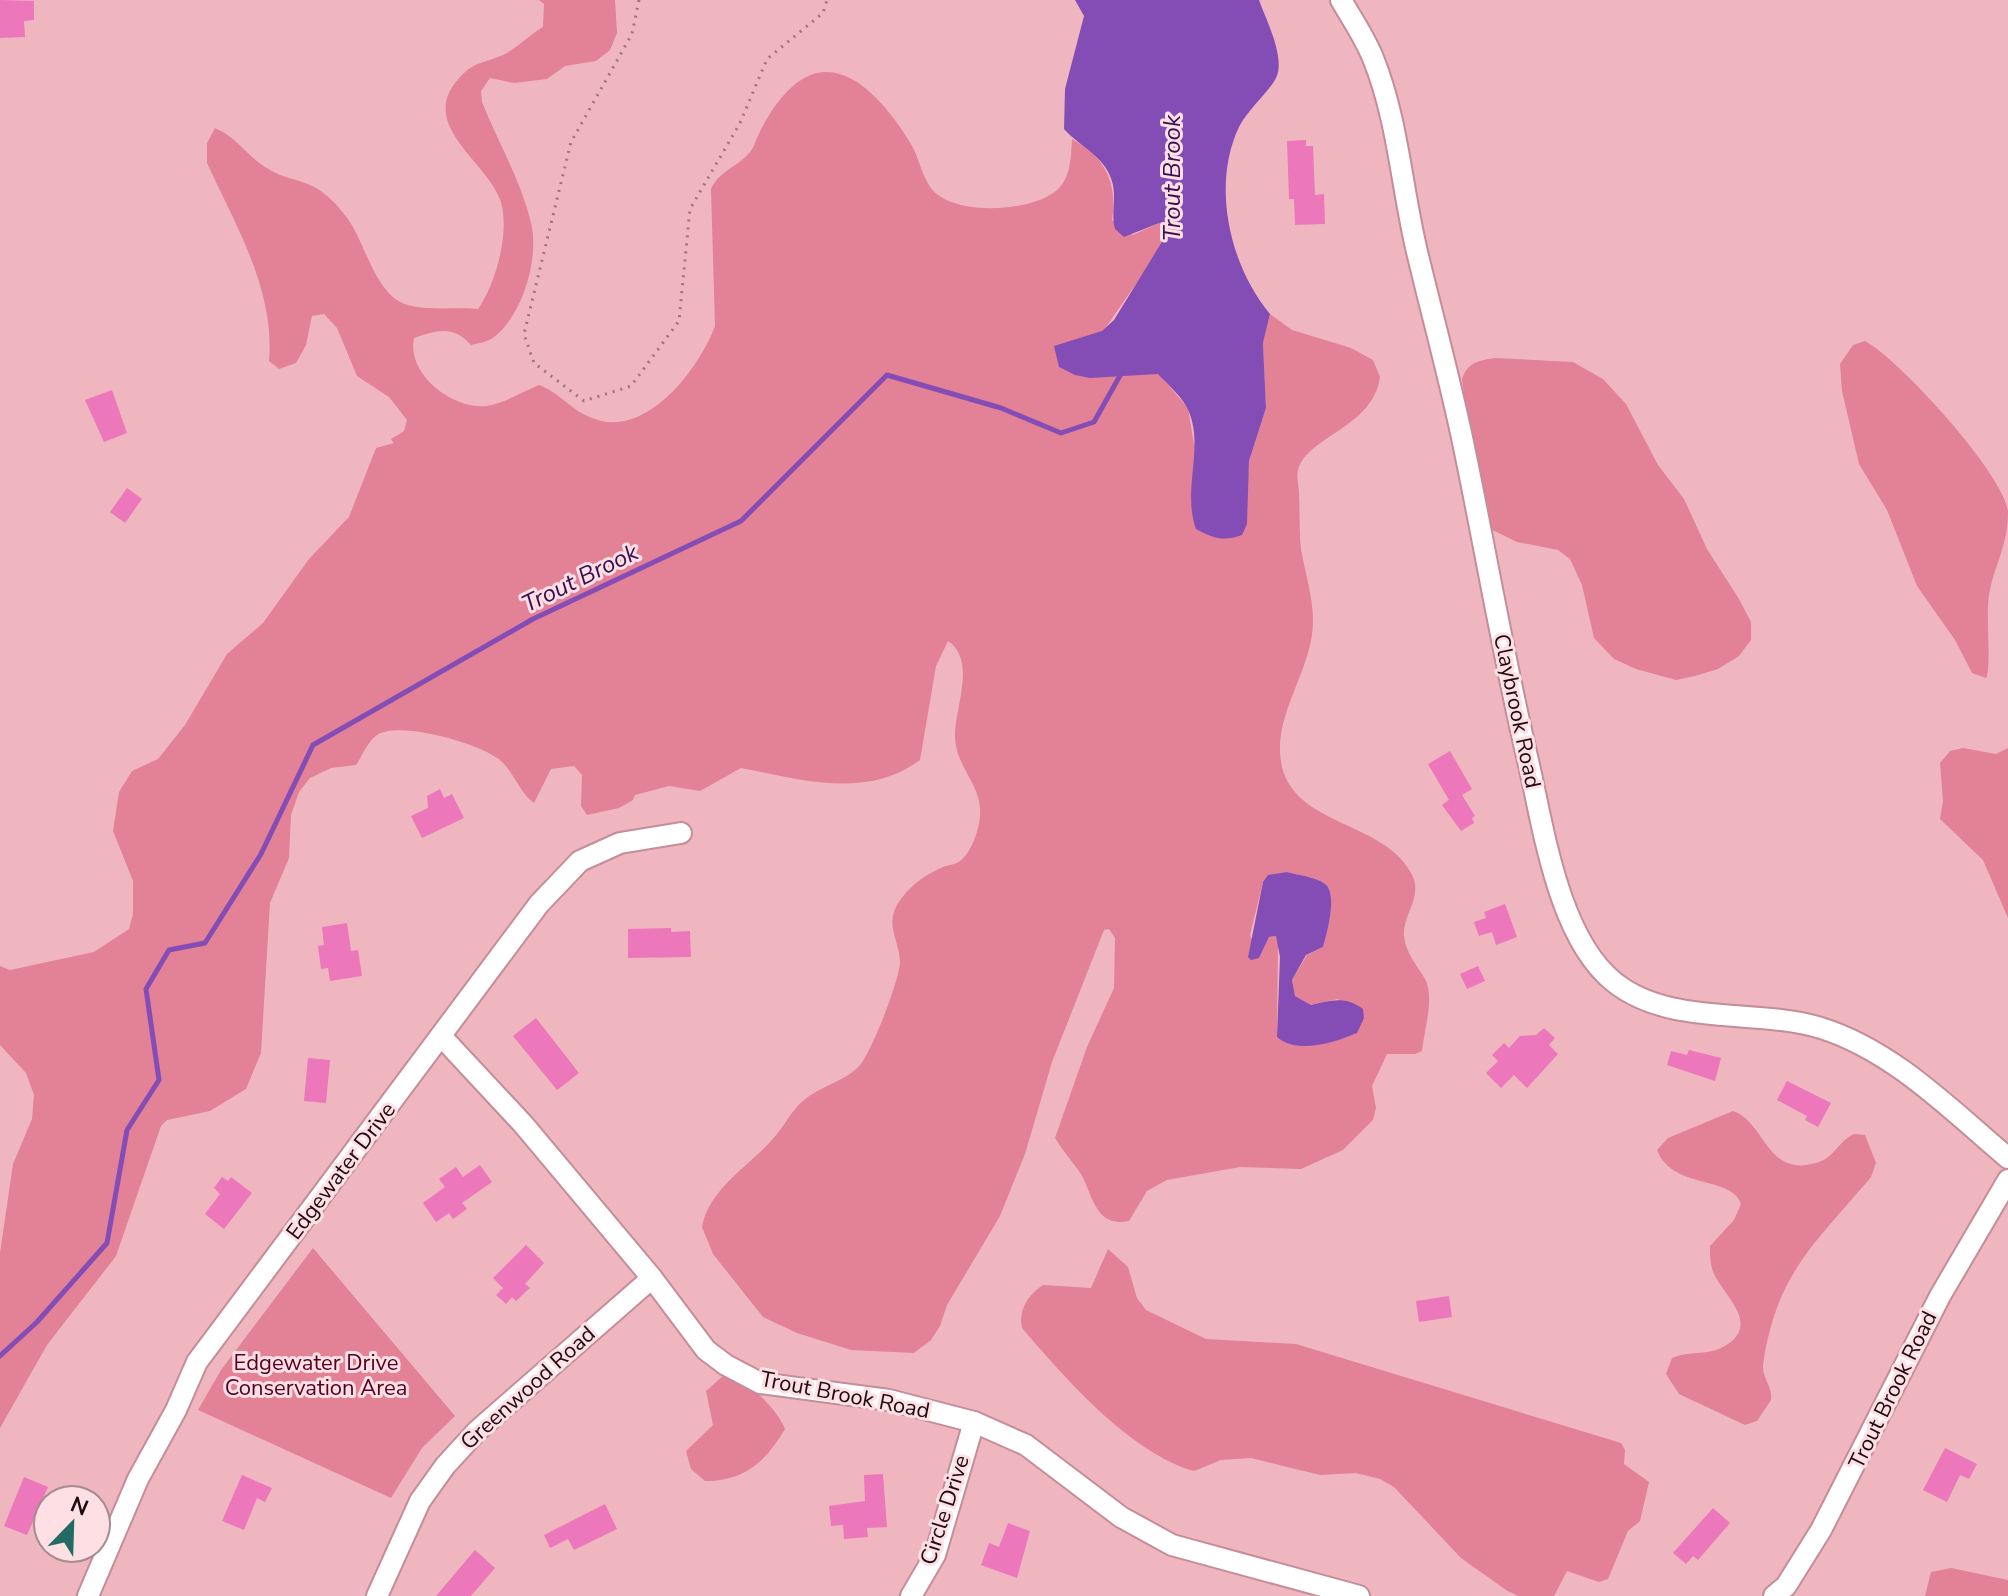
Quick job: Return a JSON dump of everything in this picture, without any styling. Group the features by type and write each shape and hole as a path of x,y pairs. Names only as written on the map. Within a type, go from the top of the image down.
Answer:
{"street":[{"name":"Claybrook Road","path":"1341,0 1373,57 1387,104 1418,256 1463,443 1531,773 1561,889 1583,948 1614,982 1658,1003 1684,1009 1780,1019 1821,1028 1855,1041 1915,1080 2008,1158"},
{"name":"Edgewater Drive","path":"88,1596 138,1479 176,1410 197,1362 539,904 580,861 620,843 681,833"},
{"name":"Trout Brook Road","path":"441,1036 523,1124 652,1278 706,1350 760,1383 889,1400 974,1422 1026,1445 1121,1517 1172,1545 1359,1596"},
{"name":"Trout Brook Road","path":"1774,1596 1786,1586 1821,1530 1940,1296 2008,1180"},
{"name":"Greenwood Road","path":"377,1596 420,1501 445,1466 477,1431 652,1278"},
{"name":"Circle Drive","path":"911,1596 935,1555 974,1422"}],"path":[{"path":"639,0 632,34 571,142 524,334 534,363 584,401 631,386 679,321 690,209 740,123 767,59 823,13 827,0"}],"green space":[{"path":"539,0 615,0 617,33 610,50 596,61 565,66 547,79 514,83 490,78 481,91 482,102 527,207 533,253 520,301 504,328 494,337 471,345 458,334 445,331 414,338 413,351 425,376 447,396 460,402 487,406 539,385 585,415 612,422 632,419 668,396 697,362 715,326 711,189 719,177 751,150 777,103 793,86 811,75 828,72 845,76 876,98 911,144 931,188 956,204 993,208 1030,203 1046,197 1062,185 1069,166 1072,139 1093,154 1107,172 1111,183 1112,220 1133,235 1159,223 1168,231 1165,243 1076,375 1158,373 1188,408 1194,444 1248,478 1249,461 1266,408 1263,343 1270,314 1292,330 1351,348 1373,360 1380,377 1375,394 1366,408 1314,448 1298,470 1301,549 1313,621 1307,657 1283,726 1281,762 1289,784 1303,800 1383,844 1401,858 1413,877 1414,900 1404,936 1409,954 1428,986 1429,1004 1422,1051 1387,1054 1372,1086 1376,1108 1373,1120 1343,1150 1301,1169 1240,1167 1167,1180 1147,1191 1129,1221 1109,1220 1097,1208 1081,1174 1055,1138 1087,1047 1114,988 1115,938 1109,929 1104,930 1052,1062 1025,1154 1000,1216 947,1305 940,1326 931,1340 914,1353 851,1350 797,1333 763,1317 713,1254 702,1227 706,1213 722,1188 767,1145 792,1112 817,1091 860,1065 878,1031 898,972 900,963 892,920 897,905 911,887 923,878 960,861 972,844 980,810 975,788 956,746 963,671 956,649 948,641 936,666 920,760 878,780 856,783 810,781 741,768 700,791 669,786 635,795 633,800 619,808 587,815 581,806 582,775 574,766 551,769 534,803 500,760 476,747 421,732 388,731 374,738 356,765 331,768 310,778 299,792 291,815 289,858 270,903 261,1053 246,1089 210,1111 167,1120 161,1126 116,1256 47,1345 0,1428 0,1253 13,1164 32,1119 34,1095 26,1073 0,1045 0,966 10,970 94,952 129,929 133,914 133,881 113,831 119,792 132,771 158,759 185,725 227,654 263,623 309,559 349,517 376,448 394,443 391,439 404,431 407,420 389,397 357,376 337,328 324,314 312,316 306,345 296,363 279,369 269,361 266,309 260,284 207,163 207,143 215,128 270,170 317,188 327,196 348,219 386,290 402,303 423,308 478,309 491,285 500,255 503,209 491,182 456,138 448,123 446,107 450,90 468,69 508,52 543,27 544,4","holes":["1287,872 1325,884 1331,896 1323,947 1307,955 1292,980 1295,996 1311,1005 1338,999 1357,1033 1327,1043 1297,1043 1277,1037 1278,941 1276,936 1269,937 1259,958 1250,935 1263,882"]},
{"path":"1865,341 1901,370 1948,419 1989,472 2002,495 2008,512 2007,526 1989,593 1986,678 1972,673 1955,640 1917,586 1887,510 1859,464 1842,391 1840,364 1853,345"},
{"path":"1495,358 1573,362 1603,379 1626,404 1658,465 1684,499 1707,549 1751,622 1751,640 1739,656 1718,669 1676,680 1636,669 1614,659 1594,638 1582,585 1570,559 1558,550 1517,542 1482,525 1462,379 1474,363"},
{"path":"1963,748 1996,754 2008,748 2008,918 1983,860 1940,819 1943,801 1940,763 1950,751"},
{"path":"1733,1111 1753,1126 1777,1157 1788,1163 1801,1165 1824,1160 1854,1134 1865,1135 1876,1163 1871,1177 1816,1242 1788,1283 1777,1306 1763,1365 1771,1400 1757,1421 1745,1425 1679,1394 1666,1374 1672,1358 1721,1348 1733,1340 1739,1331 1741,1322 1738,1313 1713,1272 1710,1246 1734,1220 1741,1204 1726,1189 1675,1171 1657,1150 1668,1138"},
{"name":"Edgewater Drive Conservation Area","path":"313,1248 455,1416 422,1448 391,1498 198,1410 221,1370"},
{"path":"1108,1249 1128,1267 1137,1298 1146,1310 1206,1339 1296,1344 1621,1443 1625,1450 1624,1464 1649,1482 1640,1521 1628,1531 1608,1579 1599,1582 1567,1571 1554,1596 1518,1596 1461,1558 1394,1487 1380,1479 1356,1473 1320,1475 1251,1458 1221,1460 1194,1471 1146,1448 1078,1390 1022,1328 1023,1309 1038,1289 1043,1285 1091,1288"},
{"path":"723,1376 741,1382 760,1395 785,1429 770,1451 753,1467 732,1477 705,1481 691,1469 686,1451 713,1425 706,1391"},
{"path":"1951,1568 2008,1580 2008,1596 1925,1596 1931,1572"}],"water":[{"path":"1075,0 1259,0 1274,39 1279,60 1276,78 1239,127 1226,174 1229,225 1235,249 1244,273 1270,314 1263,343 1266,408 1249,461 1247,524 1242,535 1236,537 1218,538 1196,529 1191,499 1193,426 1183,402 1158,374 1090,378 1059,367 1054,346 1102,331 1114,320 1168,232 1159,223 1124,237 1115,229 1114,191 1110,175 1099,160 1064,129 1065,89 1084,16"},
{"path":"1287,872 1325,884 1331,896 1323,947 1306,955 1292,980 1295,996 1311,1005 1344,1001 1363,1009 1364,1018 1357,1033 1328,1043 1295,1045 1277,1037 1280,957 1276,936 1269,937 1259,958 1251,960 1248,957 1263,882 1268,875"}],"building":[{"path":"0,0 34,1 34,20 24,21 25,37 0,38"},
{"path":"1306,140 1306,146 1313,146 1315,195 1324,194 1325,224 1295,225 1294,199 1289,199 1287,141"},
{"path":"112,390 127,433 104,442 85,400"},
{"path":"127,488 142,499 125,523 110,512"},
{"path":"1450,751 1472,789 1462,795 1475,816 1472,818 1474,823 1461,831 1442,805 1449,800 1428,764"},
{"path":"440,789 444,798 452,794 464,818 422,838 411,816 428,808 427,796"},
{"path":"1505,904 1517,937 1496,945 1492,932 1479,936 1474,922 1486,918 1484,912"},
{"path":"347,923 351,951 358,950 362,976 330,981 328,968 321,969 318,946 324,945 322,927"},
{"path":"671,928 671,932 690,931 691,957 628,958 628,929"},
{"path":"1478,966 1485,981 1467,989 1460,974"},
{"path":"536,1018 579,1073 557,1090 513,1036"},
{"path":"1544,1028 1555,1038 1549,1045 1558,1054 1527,1088 1514,1075 1501,1088 1486,1073 1498,1061 1492,1055 1504,1043 1509,1048 1520,1036 1536,1035"},
{"path":"1689,1050 1721,1058 1715,1081 1667,1065 1671,1051 1687,1055"},
{"path":"308,1058 330,1060 326,1103 304,1101"},
{"path":"1787,1081 1831,1103 1818,1127 1805,1120 1807,1116 1777,1100"},
{"path":"480,1165 492,1182 462,1203 467,1209 453,1219 449,1213 436,1222 423,1203 445,1187 439,1179 456,1167 463,1177"},
{"path":"222,1177 228,1181 231,1177 252,1193 224,1229 205,1214 220,1194 214,1188"},
{"path":"526,1245 544,1263 525,1284 530,1288 516,1301 512,1297 506,1304 496,1295 503,1288 493,1278"},
{"path":"1449,1296 1452,1317 1419,1322 1416,1301"},
{"path":"1945,1448 1977,1464 1969,1479 1960,1475 1947,1502 1923,1490"},
{"path":"883,1474 887,1527 867,1528 868,1537 844,1539 843,1525 831,1526 829,1506 865,1501 864,1475"},
{"path":"242,1475 272,1488 265,1502 257,1498 244,1530 222,1521"},
{"path":"24,1477 41,1484 32,1484 32,1524 27,1535 4,1526"},
{"path":"605,1504 617,1529 574,1550 568,1539 550,1548 544,1535"},
{"path":"1713,1508 1730,1523 1698,1560 1693,1556 1686,1564 1673,1553"},
{"path":"1008,1523 1030,1531 1017,1578 981,1565 989,1543 999,1547"},
{"path":"475,1550 495,1568 471,1596 436,1596"}],"waterway":[{"name":"Trout Brook","path":"0,1356 37,1322 107,1243 127,1130 159,1080 146,989 169,950 205,943 261,854 313,745 533,619 741,521 887,375 1001,408 1061,433 1094,422 1122,372"}]}
